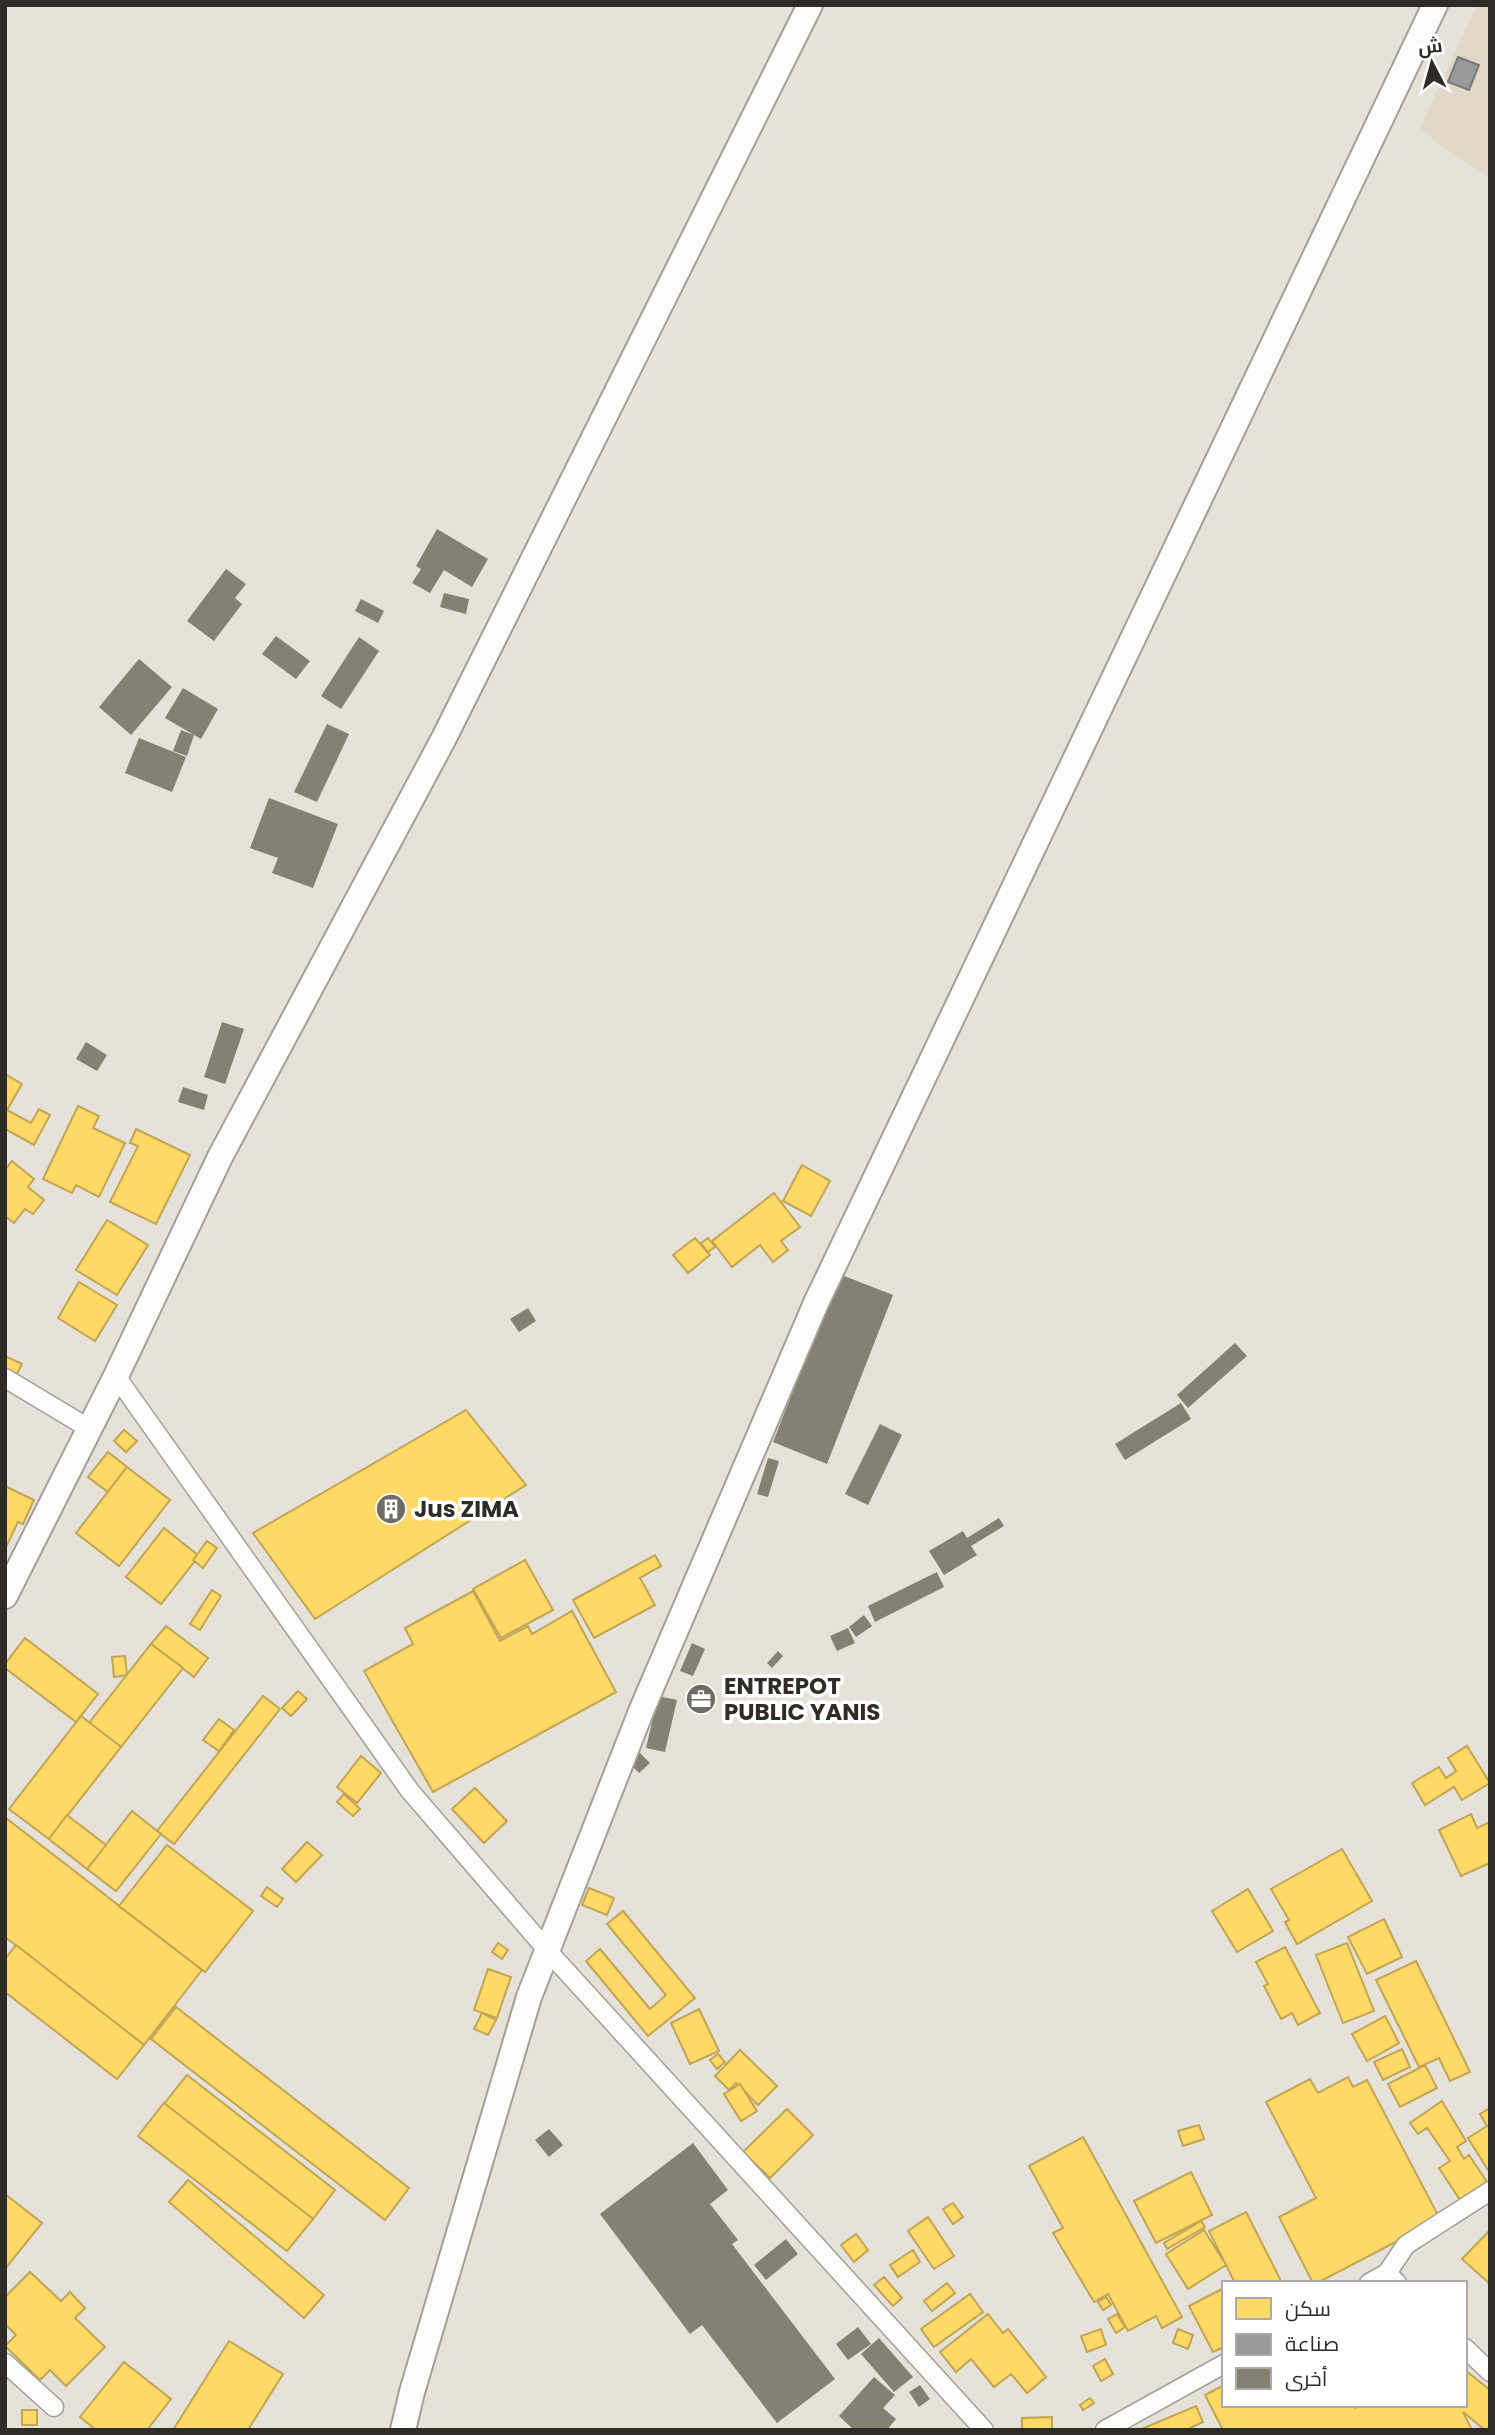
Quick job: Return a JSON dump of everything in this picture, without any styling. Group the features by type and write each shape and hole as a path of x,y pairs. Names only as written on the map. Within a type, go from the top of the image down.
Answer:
{"main road":[{"path":"5,1596 116,1376 220,1157 444,738 810,5"},
{"path":"403,2430 525,2010 642,1709 816,1303 1435,5"}],"street":[{"path":"116,1376 410,1791 547,1950 984,2430"},
{"path":"5,1378 90,1429"},
{"path":"1392,2278 1406,2245 1490,2191"},
{"path":"1467,2350 1490,2372"},
{"path":"5,2363 54,2407"},
{"path":"1105,2430 1222,2365"}],"shaded area":[{"path":"1477,5 1490,5 1490,177 1450,153 1420,128"}],"building: سكن":[{"path":"5,1074 22,1084 7,1110 31,1123 39,1109 50,1115 34,1145 5,1129"},
{"path":"78,1106 99,1116 93,1128 125,1143 99,1197 76,1185 72,1193 43,1179"},
{"path":"136,1129 190,1155 156,1224 110,1202 138,1146 130,1143"},
{"path":"12,1161 34,1179 28,1187 44,1200 33,1214 25,1209 14,1223 5,1216 5,1170"},
{"path":"802,1165 830,1181 811,1216 783,1201"},
{"path":"774,1193 800,1227 781,1241 788,1250 773,1262 760,1245 732,1267 712,1241"},
{"path":"107,1220 148,1245 117,1295 76,1270"},
{"path":"695,1238 710,1255 688,1273 673,1255"},
{"path":"708,1238 715,1247 708,1252 701,1243"},
{"path":"79,1282 117,1305 95,1341 58,1318"},
{"path":"5,1356 22,1364 17,1374 5,1369"},
{"name":"Jus ZIMA","path":"466,1410 526,1485 315,1619 253,1533"},
{"path":"124,1430 137,1441 126,1452 114,1441"},
{"path":"108,1452 127,1467 108,1492 88,1477"},
{"path":"127,1467 170,1500 119,1566 76,1533"},
{"path":"5,1486 34,1500 23,1524 18,1522 5,1549"},
{"path":"164,1528 199,1556 161,1604 126,1577"},
{"path":"207,1541 217,1548 203,1568 193,1560"},
{"path":"655,1555 661,1566 640,1578 655,1605 594,1638 573,1600"},
{"path":"525,1560 553,1610 501,1638 473,1589"},
{"path":"212,1590 221,1596 200,1630 190,1624"},
{"path":"473,1591 500,1641 528,1626 532,1634 572,1611 616,1692 433,1792 364,1671 413,1644 405,1628"},
{"path":"166,1626 208,1658 194,1677 151,1644"},
{"path":"25,1638 98,1694 76,1722 5,1668 5,1664"},
{"path":"151,1644 183,1668 121,1747 89,1723"},
{"path":"125,1656 127,1675 114,1677 112,1657"},
{"path":"298,1691 307,1699 291,1716 282,1708"},
{"path":"263,1696 280,1709 174,1844 157,1831"},
{"path":"81,1716 121,1747 49,1839 9,1809"},
{"path":"219,1719 234,1730 219,1751 203,1740"},
{"path":"1467,1746 1490,1783 1462,1800 1454,1787 1425,1805 1412,1783 1439,1767 1446,1778 1456,1771 1448,1758"},
{"path":"361,1756 381,1773 357,1803 337,1787"},
{"path":"475,1788 507,1821 484,1843 452,1809"},
{"path":"344,1794 360,1809 353,1816 337,1802"},
{"path":"132,1811 161,1834 116,1891 87,1869"},
{"path":"1471,1814 1477,1828 1490,1822 1490,1863 1461,1876 1439,1830"},
{"path":"67,1815 106,1845 87,1869 49,1839"},
{"path":"6,1818 202,1970 144,2045 5,1937"},
{"path":"307,1842 322,1855 296,1882 282,1869"},
{"path":"167,1845 253,1911 205,1972 119,1906"},
{"path":"1342,1849 1372,1901 1297,1944 1285,1922 1289,1920 1271,1889"},
{"path":"267,1887 283,1899 277,1907 261,1896"},
{"path":"589,1888 614,1898 607,1915 582,1905"},
{"path":"1248,1889 1273,1931 1237,1952 1212,1911"},
{"path":"623,1911 695,1998 648,2036 586,1961 600,1949 650,2009 666,1995 607,1924"},
{"path":"1384,1919 1402,1957 1367,1974 1348,1937"},
{"path":"498,1943 508,1950 502,1959 492,1952"},
{"path":"1347,1943 1374,2011 1343,2023 1316,1955"},
{"path":"16,1945 144,2045 117,2079 5,1992 5,1959"},
{"path":"1285,1947 1320,2013 1298,2025 1292,2013 1281,2019 1264,1986 1268,1984 1256,1962"},
{"path":"1416,1961 1470,2072 1450,2081 1439,2058 1419,2067 1376,1980"},
{"path":"488,1969 511,1977 497,2018 474,2010"},
{"path":"176,2007 409,2188 385,2220 151,2039"},
{"path":"699,2009 719,2051 690,2064 671,2023"},
{"path":"482,2013 496,2020 488,2035 474,2029"},
{"path":"1385,2016 1399,2043 1367,2061 1352,2034"},
{"path":"1402,2049 1410,2067 1383,2080 1374,2062"},
{"path":"740,2050 777,2086 758,2105 736,2083 729,2090 715,2076"},
{"path":"718,2054 725,2062 717,2069 710,2060"},
{"path":"1425,2065 1437,2088 1400,2107 1388,2084"},
{"path":"187,2075 335,2190 313,2219 164,2104"},
{"path":"1348,2077 1353,2087 1367,2080 1440,2219 1321,2281 1312,2281 1279,2217 1316,2198 1266,2102 1310,2079 1318,2093"},
{"path":"740,2084 757,2111 741,2121 724,2094"},
{"path":"1442,2101 1466,2141 1457,2147 1464,2159 1469,2155 1487,2182 1460,2200 1439,2168 1450,2161 1427,2128 1418,2134 1410,2123"},
{"path":"164,2103 313,2219 287,2251 138,2136"},
{"path":"1490,2108 1490,2173 1468,2138 1487,2126 1480,2114"},
{"path":"787,2109 813,2135 770,2178 743,2152"},
{"path":"1199,2125 1204,2139 1183,2146 1178,2131"},
{"path":"1083,2137 1182,2317 1162,2328 1156,2316 1128,2331 1108,2294 1094,2302 1053,2233 1063,2228 1029,2166"},
{"path":"1191,2172 1212,2215 1156,2243 1134,2201"},
{"path":"188,2180 324,2295 304,2318 169,2202"},
{"path":"5,2194 42,2223 5,2269"},
{"path":"953,2203 963,2217 953,2224 943,2209"},
{"path":"1246,2212 1281,2281 1234,2281 1209,2231"},
{"path":"928,2217 954,2256 934,2269 908,2231"},
{"path":"1201,2221 1205,2227 1167,2249 1164,2243"},
{"path":"1204,2230 1226,2265 1188,2289 1166,2254"},
{"path":"1490,2230 1490,2284 1462,2259"},
{"path":"856,2234 868,2250 854,2262 841,2245"},
{"path":"913,2250 920,2262 898,2277 890,2265"},
{"path":"30,2272 61,2301 70,2292 85,2308 75,2318 105,2347 66,2386 50,2370 40,2380 5,2346 16,2335 5,2324 5,2297"},
{"path":"884,2277 902,2298 893,2306 874,2285"},
{"path":"947,2283 955,2293 932,2311 924,2301"},
{"path":"1222,2289 1222,2348 1213,2352 1189,2306"},
{"path":"970,2294 983,2312 934,2347 921,2329"},
{"path":"1106,2297 1111,2305 1103,2310 1098,2302"},
{"path":"988,2314 1003,2333 1008,2329 1046,2377 1027,2393 1011,2374 994,2387 971,2359 956,2372 940,2352"},
{"path":"1117,2314 1125,2327 1116,2333 1108,2319"},
{"path":"1101,2329 1106,2345 1087,2352 1081,2336"},
{"path":"1178,2329 1193,2335 1188,2349 1173,2343"},
{"path":"229,2341 283,2374 248,2430 173,2430"},
{"path":"1105,2359 1113,2374 1101,2381 1093,2366"},
{"path":"124,2362 171,2399 147,2430 96,2430 80,2417"},
{"path":"1467,2372 1490,2390 1490,2430 1485,2430 1463,2412 1472,2430 1223,2430 1205,2395 1222,2386 1222,2407 1467,2407"},
{"path":"1090,2398 1094,2403 1083,2410 1080,2405"},
{"path":"1196,2406 1203,2422 1186,2430 1139,2430"},
{"path":"22,2410 37,2410 37,2425 22,2425"},
{"path":"1052,2417 1052,2430 1022,2430 1022,2418"}],"building: صناعة":[{"path":"1458,57 1479,65 1469,90 1448,82"}],"building: أخرى":[{"path":"437,529 488,559 472,587 444,570 430,593 412,583 421,569 416,566"},
{"path":"226,569 246,584 235,598 242,604 214,641 187,621"},
{"path":"444,593 469,599 466,614 440,607"},
{"path":"361,599 384,611 378,623 355,611"},
{"path":"276,636 310,661 296,679 262,654"},
{"path":"359,637 379,651 341,709 321,696"},
{"path":"139,659 172,687 131,735 99,707"},
{"path":"183,688 218,709 201,739 165,718"},
{"path":"327,724 349,734 317,802 294,792"},
{"path":"181,730 194,735 187,756 173,751"},
{"path":"139,738 186,757 172,792 125,773"},
{"path":"269,798 338,824 313,888 272,873 278,858 250,848"},
{"path":"222,1022 244,1029 225,1084 204,1077"},
{"path":"86,1042 107,1055 97,1071 76,1059"},
{"path":"183,1087 208,1095 204,1110 178,1102"},
{"path":"839,1274 893,1295 827,1464 773,1442"},
{"path":"528,1308 536,1321 519,1332 510,1319"},
{"path":"1235,1343 1247,1356 1188,1408 1177,1395"},
{"path":"1181,1403 1191,1419 1125,1460 1115,1444"},
{"path":"880,1424 902,1435 868,1505 845,1494"},
{"path":"768,1458 779,1461 768,1497 757,1494"},
{"path":"999,1518 1004,1526 971,1546 977,1555 944,1575 929,1551 963,1531 967,1538"},
{"path":"937,1572 944,1587 875,1622 868,1606"},
{"path":"864,1615 872,1626 856,1637 849,1627"},
{"path":"848,1628 855,1643 837,1651 830,1636"},
{"path":"692,1643 705,1649 693,1676 680,1671"},
{"path":"778,1651 783,1656 772,1668 767,1663"},
{"path":"658,1696 677,1700 665,1752 646,1748"},
{"path":"640,1753 650,1763 639,1773 630,1764"},
{"path":"549,2129 563,2145 549,2157 535,2140"},
{"path":"693,2143 728,2190 710,2204 738,2240 732,2244 835,2379 777,2423 702,2325 690,2334 600,2214"},
{"path":"786,2239 798,2254 766,2280 754,2265"},
{"path":"858,2327 871,2344 848,2360 836,2344"},
{"path":"879,2338 913,2377 894,2392 861,2354"},
{"path":"874,2377 895,2395 883,2408 896,2419 887,2430 854,2430 839,2416"},
{"path":"920,2385 930,2399 919,2407 909,2392"}],"place":[{"name":"Jus ZIMA","path":"391,1509"},
{"name":"ENTREPOT PUBLIC YANIS","path":"701,1699"}]}
